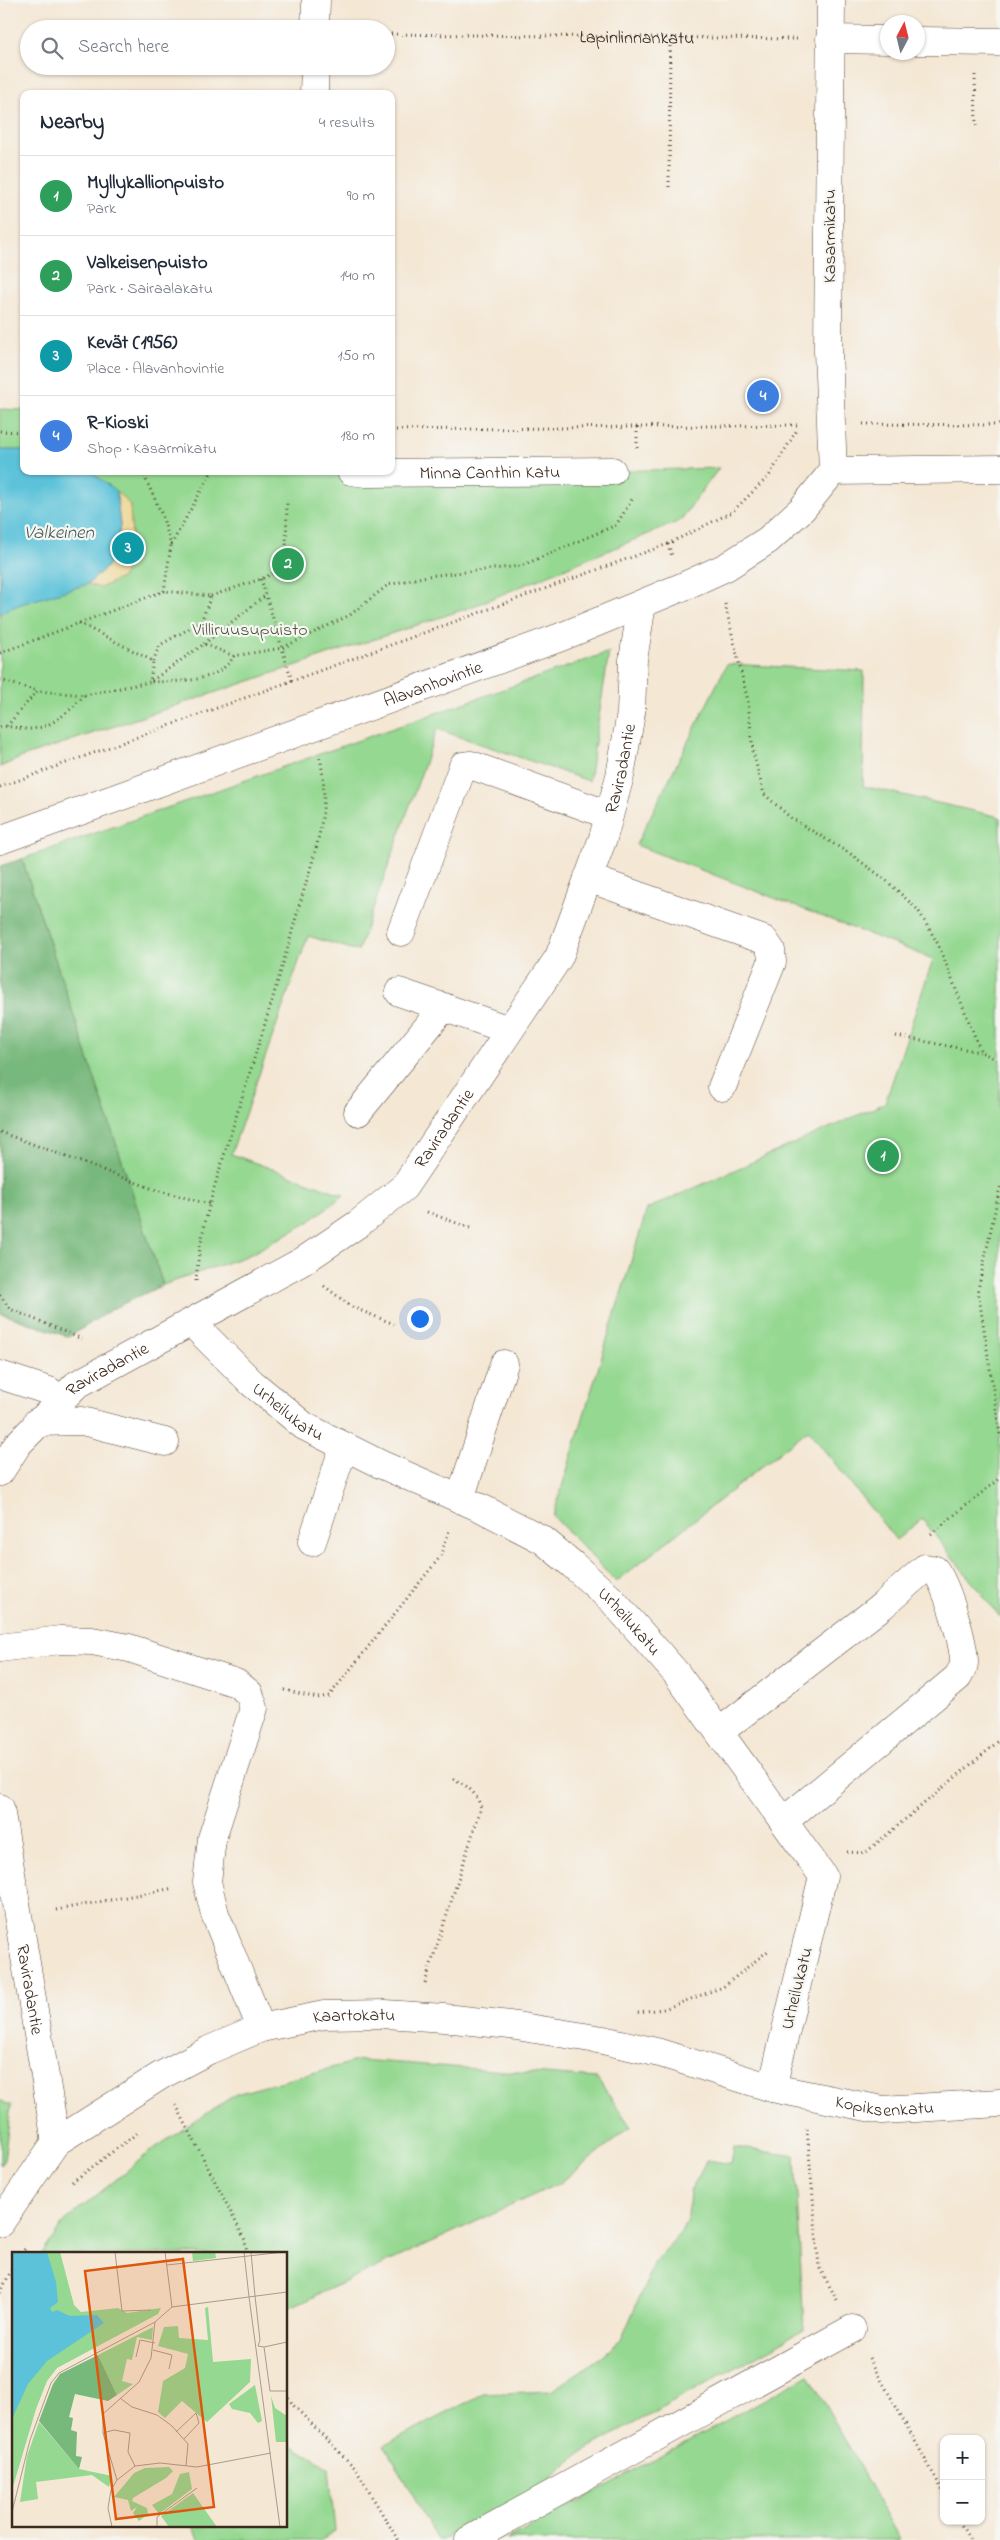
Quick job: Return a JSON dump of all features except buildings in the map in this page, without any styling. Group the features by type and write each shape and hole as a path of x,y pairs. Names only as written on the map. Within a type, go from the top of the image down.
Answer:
{"street":[{"path":"315,20 316,0"},
{"name":"Kasarmikatu","path":"830,0 828,351 832,471"},
{"path":"830,39 880,40"},
{"path":"925,40 987,41"},
{"path":"314,90 315,75"},
{"path":"832,471 1000,469"},
{"name":"Minna Canthin Katu","path":"395,472 612,471"},
{"name":"Alavanhovintie","path":"0,840 561,637 642,604 726,566 768,540 802,509 832,471"},
{"name":"Raviradantie","path":"1,1469 37,1422 76,1385 303,1261 358,1224 404,1187 559,957 588,878 620,776 632,713 636,630 642,604"},
{"path":"401,932 463,766 471,765 609,815"},
{"path":"588,878 764,940 771,950 772,962 722,1087"},
{"path":"399,992 509,1030"},
{"path":"358,1112 444,1007"},
{"name":"Urheilukatu","path":"192,1323 252,1383 304,1426 380,1464 460,1499 543,1540 612,1600 670,1666 823,1876 772,2088"},
{"path":"460,1499 504,1364"},
{"path":"0,1375 49,1391 60,1400"},
{"path":"37,1422 82,1421 165,1442"},
{"path":"312,1542 344,1446"},
{"path":"719,1732 882,1606 925,1568 935,1570 943,1581 963,1652 964,1666 958,1677 784,1821"},
{"path":"0,1648 60,1640 92,1641 169,1660 236,1683 249,1693 254,1708 212,1838 208,1882 216,1914 261,2028"},
{"name":"Raviradantie","path":"0,1808 56,2142"},
{"name":"Kaartokatu","path":"0,2223 56,2142 160,2076 209,2050 261,2028 324,2015 385,2014 510,2025 603,2040 660,2053 772,2088"},
{"name":"Kopiksenkatu","path":"772,2088 882,2110 1000,2103"},
{"path":"469,2540 852,2329"}],"path":[{"name":"Lapinlinnankatu","path":"395,34 830,39"},
{"path":"669,187 670,38"},
{"path":"976,129 987,41"},
{"path":"863,424 1000,425"},
{"path":"0,787 668,544 732,512 768,476 800,425 395,430"},
{"path":"637,427 638,454"},
{"path":"0,431 20,432"},
{"path":"144,475 162,516 171,546"},
{"path":"164,591 171,546 210,475"},
{"path":"204,644 234,656 282,648 350,614 388,585 426,576 521,566 616,525 638,490"},
{"path":"0,653 164,591 211,596 279,571 286,553 287,502"},
{"path":"261,579 292,681"},
{"path":"150,682 204,644 266,595"},
{"path":"150,682 153,661 160,645 201,622 211,596"},
{"path":"724,598 748,701 753,752 764,794 791,818 852,855 887,881 918,910 946,961 981,1052"},
{"path":"79,623 153,661"},
{"path":"0,680 37,691 85,695 150,682 199,679 222,671 234,656"},
{"path":"7,726 37,691"},
{"path":"0,726 28,729 49,725 67,713 85,695"},
{"path":"198,1248 209,1204 283,966 321,829 325,799 312,726"},
{"path":"896,1036 981,1052 1000,1062"},
{"path":"0,1132 156,1190 209,1204"},
{"path":"1000,1187 978,1290 1000,1435"},
{"path":"424,1211 470,1228"},
{"path":"317,1281 352,1307 394,1324"},
{"path":"0,1295 10,1309 82,1339"},
{"path":"926,1538 1000,1478"},
{"path":"249,1693 280,1689 316,1698 330,1696 440,1557 460,1499"},
{"path":"865,1853 1000,1740"},
{"path":"424,1986 481,1808 478,1797 467,1786 452,1778"},
{"path":"56,1910 208,1882"},
{"path":"634,2012 664,2008 724,1987 774,1946"},
{"path":"168,2110 184,2100"},
{"path":"176,2104 245,2240 248,2252"},
{"path":"68,2188 73,2180 146,2127"},
{"path":"22,2252 32,2239"},
{"path":"0,2293 12,2269"},
{"path":"288,2396 293,2405 355,2468 398,2540"},
{"path":"961,2525 970,2540"}],"green space":[{"name":"Villiruusupuisto","path":"0,409 20,410 20,475 395,475 395,471 612,471 719,468 680,521 471,607 25,756 0,767"},
{"path":"609,652 589,781 437,729 358,951 308,936 231,1154 344,1195 307,1223 249,1255 163,1285 22,859"},
{"path":"727,664 864,671 863,786 1000,817 1000,1617 922,1519 896,1540 808,1430 616,1582 553,1516 647,1209 885,1103 933,959 636,845"},
{"path":"22,859 163,1285 112,1309 69,1337 0,1313 0,866"},
{"path":"360,2060 597,2078 631,2127 560,2183 288,2308 288,2252 43,2252 63,2223 152,2150 236,2094"},
{"path":"0,2101 11,2105 4,2160 0,2165"},
{"path":"734,2147 795,2156 804,2330 580,2453 562,2468 549,2483 443,2540 438,2540 384,2445 483,2394 551,2391 601,2357 621,2340 655,2262 681,2232 688,2216 690,2191 708,2160 731,2164"},
{"path":"809,2375 900,2540 507,2540"},
{"path":"288,2443 329,2468 335,2532 319,2540 199,2540 193,2528 288,2528"}],"sand":[{"path":"116,491 130,505 133,555 123,577 100,588 88,584 115,559 120,525"}],"water":[{"name":"Valkeinen","path":"0,450 20,450 20,475 95,475 116,491 120,525 115,559 88,584 21,604 0,613"}],"place":[{"name":"R-Kioski","path":"763,396"},
{"name":"Kevät (1956)","path":"128,548"},
{"name":"Valkeisenpuisto","path":"288,564"},
{"name":"Myllykallionpuisto","path":"883,1156"}]}
